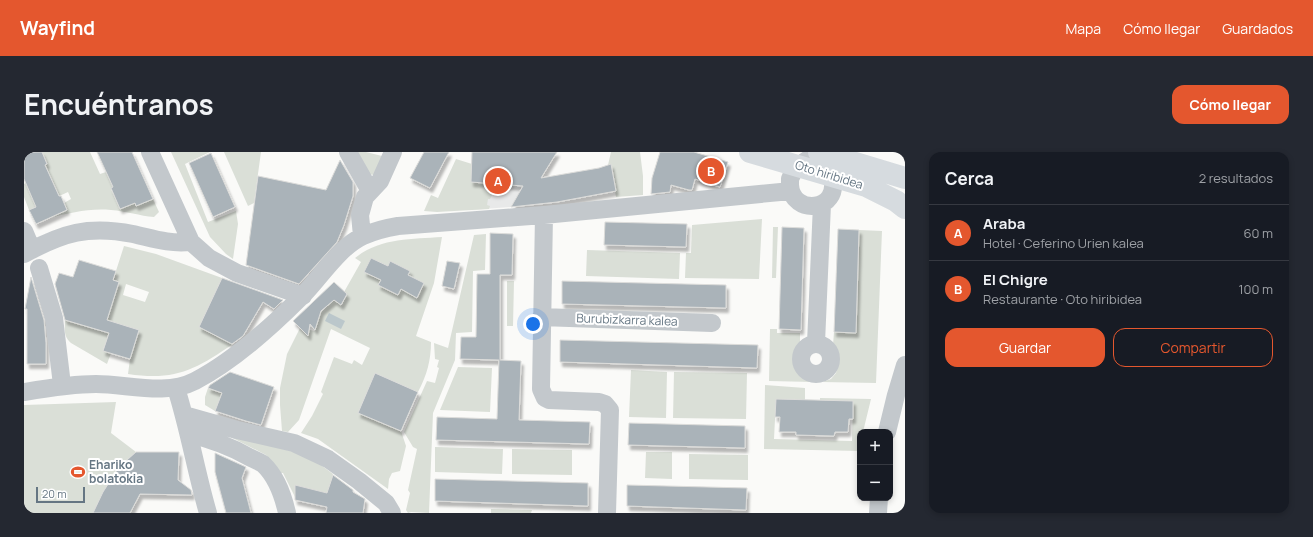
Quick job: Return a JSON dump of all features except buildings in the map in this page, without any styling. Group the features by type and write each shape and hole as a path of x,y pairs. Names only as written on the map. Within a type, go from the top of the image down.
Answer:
{"main road":[{"name":"Oto hiribidea","path":"750,152 866,186 896,201 905,208"},
{"name":"Oto hiribidea","path":"819,152 905,178"}],"street":[{"path":"150,152 191,242 209,258 237,273 302,296"},
{"path":"348,152 370,191"},
{"path":"362,236 360,215 365,197 380,181 393,152"},
{"path":"819,152 832,176 833,190 831,196 822,204 809,206 798,202 791,191 790,179 798,166 819,152"},
{"path":"24,392 62,385 108,384 176,388 193,382 230,360 278,319 302,296 352,242 375,231 398,226 544,215 791,191"},
{"path":"816,343 822,204"},
{"path":"544,215 541,389 545,398 549,400 599,402 605,404 610,410 607,513"},
{"path":"24,231 28,252 47,242 72,233 92,231 113,231 177,243 191,242"},
{"path":"39,268 54,318 62,385"},
{"name":"Burubizkarra kalea","path":"542,317 712,323"},
{"path":"888,429 905,364"},
{"path":"176,388 208,513"},
{"path":"184,415 237,430 294,443 328,460 353,477 386,503 392,513"},
{"path":"189,434 213,440 238,450 262,464 275,479 283,494 287,513"},
{"path":"878,513 879,501"}],"shaded area":[{"path":"42,152 90,152 100,174 106,172 113,187 111,189 120,209 130,205 131,196 136,206 153,199 159,212 154,217 117,211 95,210 80,211 49,218 67,210 64,203 71,199 68,192 29,210 24,197 24,184 26,183 30,191 52,181 45,165 47,164"},
{"path":"171,152 210,152 185,164 208,222 236,211 238,224 233,259 226,254 210,237"},
{"path":"224,152 261,152 254,203 248,206"},
{"path":"351,152 366,152 386,157 376,175 364,174"},
{"path":"472,152 543,152 511,207 470,210"},
{"path":"611,152 640,152 643,176 643,195 616,197 611,164 608,165"},
{"path":"456,159 472,164 471,182 507,184 497,190 490,199 488,199 487,205 490,206 489,209 437,212 424,211 431,195 438,198"},
{"path":"762,219 759,279 685,278 686,253 691,253 692,225"},
{"path":"773,227 778,227 776,278 772,278"},
{"path":"859,230 882,231 876,383 822,382 831,379 836,373 838,366 837,352 833,345 834,332 856,332 858,281 836,280 836,273 858,274"},
{"path":"486,234 485,270 473,271 472,332 456,333 455,360 433,413 429,513 408,513 406,510 410,493 408,490 417,449 413,447 404,432 427,381 435,383 439,368 437,367 439,360 435,359 434,343 448,348 474,235"},
{"path":"442,237 434,283 416,336 431,342 429,361 421,386 418,392 375,373 358,413 401,431 406,446 400,471 392,473 389,479 388,489 318,439 301,433 312,416 323,394 321,392 334,357 352,364 354,360 362,365 370,348 331,329 299,420 288,432 282,431 280,405 280,388 287,354 300,328 315,331 317,324 311,322 334,300 342,305 347,294 344,292 361,262 355,258 365,251 385,243 407,239"},
{"path":"124,246 156,254 222,278 199,327 233,344 207,361 184,371 159,376 144,376 128,374 130,359 139,330 113,322 103,350 111,353 107,364 68,340 65,332 65,320 97,330","holes":["126,284 149,292 145,302 123,295"]},
{"path":"587,250 680,253 679,279 586,276"},
{"path":"507,281 514,281 513,326 507,326"},
{"path":"329,313 345,321 341,329 325,321"},
{"path":"770,329 777,329 777,333 800,333 800,343 794,354 795,368 799,375 813,382 769,381"},
{"path":"458,367 492,368 490,412 440,410"},
{"path":"631,370 667,372 666,418 629,417"},
{"path":"674,372 747,373 746,419 673,418"},
{"path":"765,385 805,388 805,400 776,399 774,439 852,441 853,401 820,400 820,398 871,399 864,429 857,429 857,451 764,449"},
{"path":"208,388 222,393 215,411 205,405 205,397"},
{"path":"116,402 111,433 136,452 118,467 103,492 93,513 24,513 24,405"},
{"path":"219,431 294,452 313,459 333,474 327,504 295,485 295,497 283,473 279,473 266,455"},
{"path":"435,447 503,449 502,474 435,472"},
{"path":"512,449 572,450 572,475 512,474"},
{"path":"646,452 672,452 672,479 645,478"},
{"path":"689,454 748,455 748,480 689,479"},
{"path":"491,509 532,510 531,513 491,513"}],"place":[{"name":"El Chigre","path":"711,171"},
{"name":"Araba","path":"498,181"},
{"name":"Ehariko bolatokia","path":"78,472"}]}
